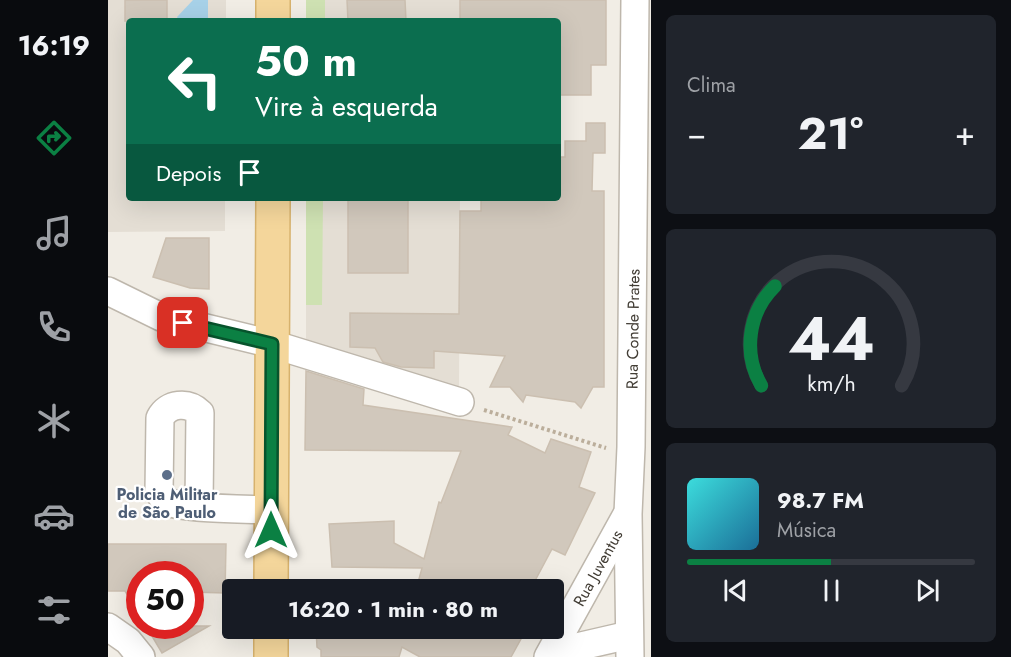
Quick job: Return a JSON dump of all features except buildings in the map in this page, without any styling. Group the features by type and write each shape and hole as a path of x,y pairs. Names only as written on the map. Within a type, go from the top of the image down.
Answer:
{"main road":[{"path":"273,0 273,18"},
{"path":"271,579 273,201"},
{"path":"271,639 271,657"}],"street":[{"name":"Rua Conde Prates","path":"630,646 628,514 641,446 643,126 635,0"},
{"path":"108,291 161,317 272,344 460,402"},
{"path":"199,505 272,510"},
{"name":"Rua Juventus","path":"550,655 628,514"},
{"path":"108,627 128,641 141,657"},
{"name":"Rua Juventus","path":"550,655 630,646"}],"path":[{"path":"460,402 608,449 641,446"}],"shaded area":[{"path":"108,0 226,0 226,18 126,18 126,201 225,201 225,231 108,232"},
{"path":"306,0 461,0 461,18 306,18"},
{"path":"306,201 460,201 459,393 306,347"}],"green space":[{"path":"306,0 325,0 325,18 306,18"},
{"path":"306,201 323,201 322,305 306,305"}],"water":[{"path":"193,0 208,0 208,18 177,17"}],"place":[{"name":"Policia Militar de São Paulo","path":"167,475"}],"route":[{"path":"183,323 272,344 271,530"}]}
